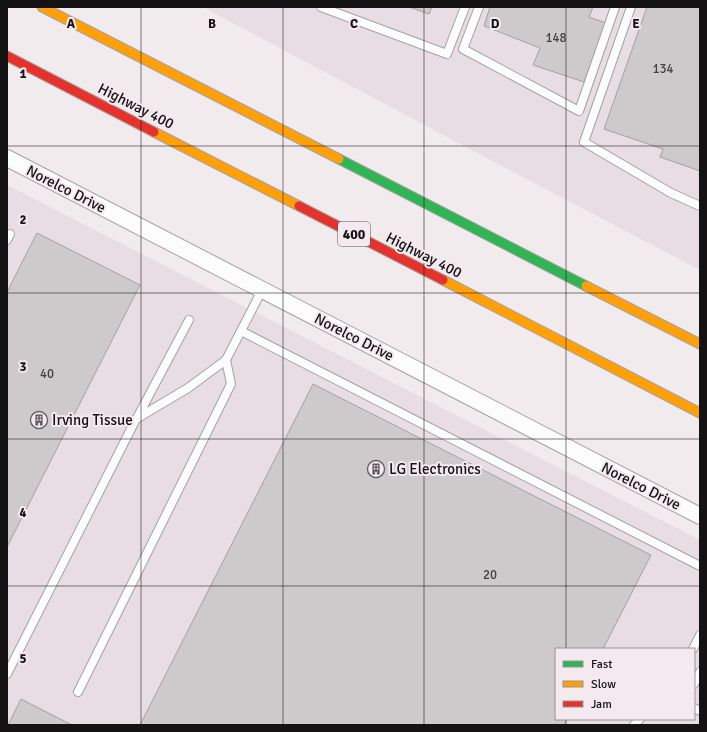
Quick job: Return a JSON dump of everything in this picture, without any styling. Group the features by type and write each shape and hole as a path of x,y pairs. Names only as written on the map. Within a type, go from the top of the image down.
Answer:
{"highway":[{"path":"42,7 700,344"},
{"name":"Highway 400","path":"7,56 700,413"}],"street":[{"name":"Norelco Drive","path":"7,158 700,516"}],"lane":[{"path":"322,7 446,54 465,7"},
{"path":"479,7 463,49 579,111 615,7"},
{"path":"631,7 584,142 671,193 700,206"},
{"path":"136,419 188,388 226,360 262,290"},
{"path":"7,674 136,419 189,320"},
{"path":"241,331 700,566"},
{"path":"78,692 231,384 226,360"},
{"path":"694,648 700,635"},
{"path":"695,682 700,672"}],"shaded area":[{"path":"203,7 700,7 700,270 498,164"},
{"path":"7,185 700,540 700,725 7,725"}],"building":[{"path":"409,7 432,7 429,14"},
{"path":"490,7 593,7 589,17 606,23 584,82 533,65 540,48 484,26"},
{"path":"647,7 700,7 700,171 660,157 663,149 604,129"},
{"name":"Irving Tissue","path":"37,233 140,285 7,547 7,292"},
{"name":"LG Electronics","path":"313,384 651,555 604,648 555,648 555,720 566,720 564,725 140,725"},
{"path":"21,699 72,725 8,725"}],"traffic: fast":[{"path":"339,159 586,286"}],"traffic: slow":[{"path":"42,7 339,159"},
{"path":"154,132 299,206"},
{"path":"443,280 700,413"},
{"path":"586,286 700,344"}],"traffic: jam":[{"path":"7,56 154,132"},
{"path":"299,206 443,280"}],"place":[{"name":"Irving Tissue","path":"39,420"},
{"name":"LG Electronics","path":"376,469"}]}
